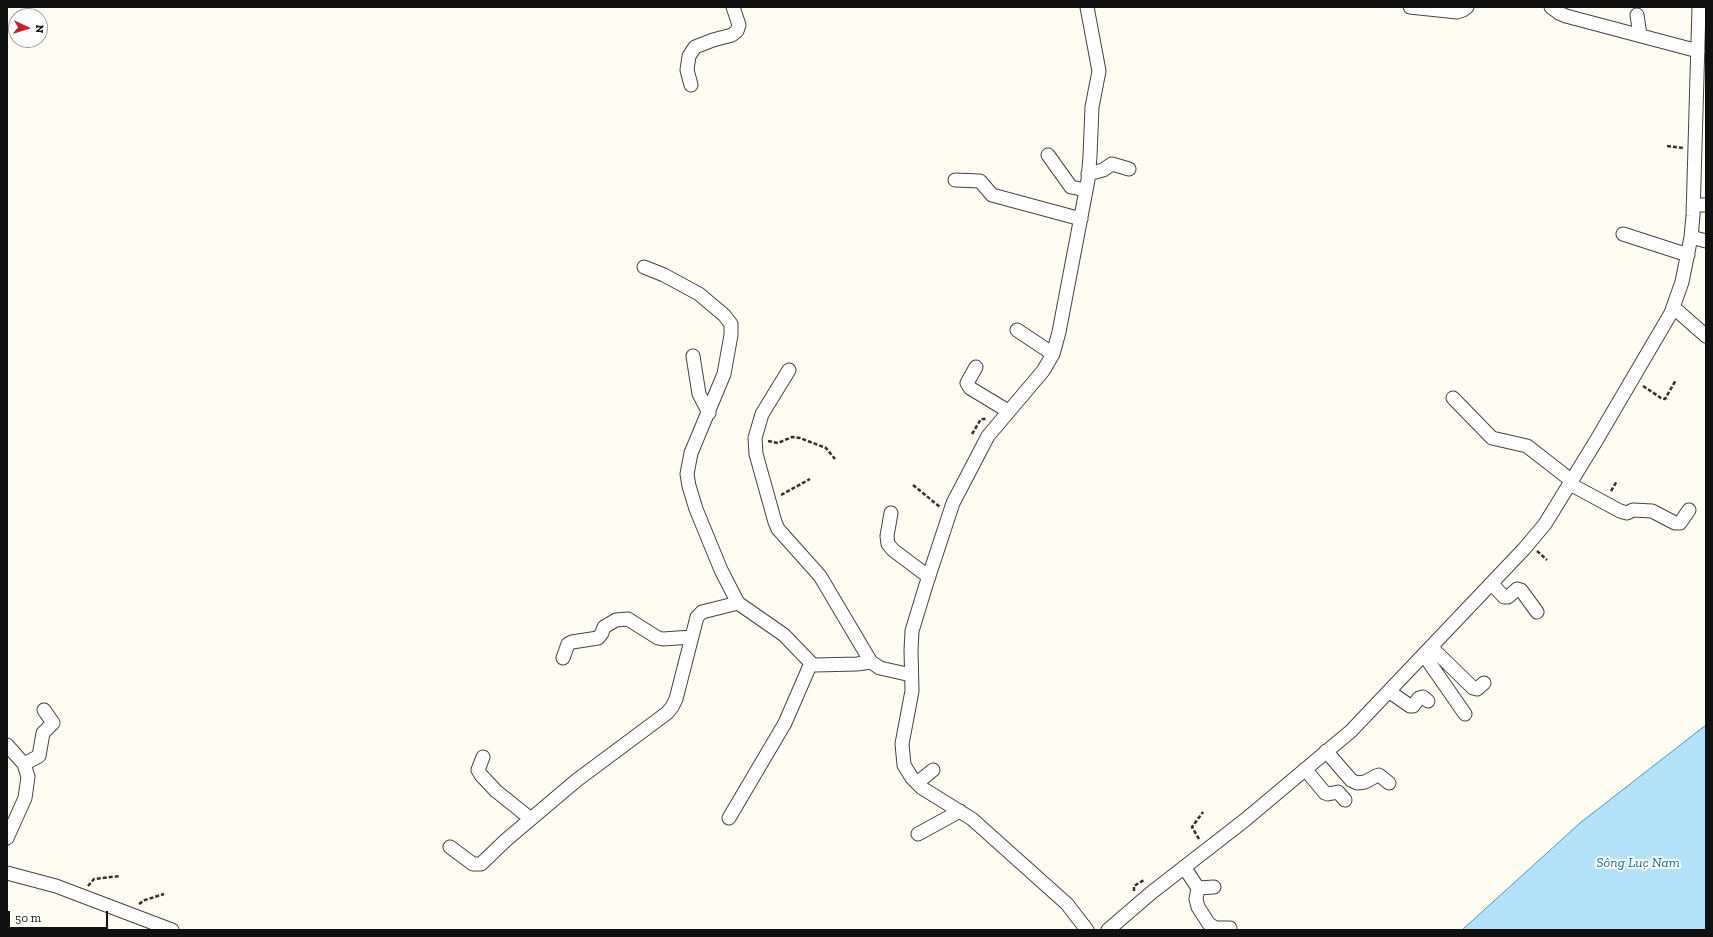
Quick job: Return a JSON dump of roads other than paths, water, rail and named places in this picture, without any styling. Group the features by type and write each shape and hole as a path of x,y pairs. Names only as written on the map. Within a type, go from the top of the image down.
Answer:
{"street":[{"path":"691,85 687,70 689,56 695,47 712,40 732,35 737,31 738,25 733,7"},
{"path":"1087,930 1067,904 972,818 922,788 917,783 904,765 902,744 912,691 912,631 953,504 988,436 1042,371 1052,354 1064,314 1086,190 1092,107 1099,72 1088,7"},
{"path":"1410,7 1457,12 1463,8"},
{"path":"1551,7 1566,16 1698,51"},
{"path":"1108,930 1184,867 1245,820 1351,731 1492,584 1545,524 1633,379 1673,307 1682,282 1691,237 1700,205 1698,51 1702,25 1699,7"},
{"path":"1637,15 1640,35"},
{"path":"1048,155 1071,187 1086,190"},
{"path":"1088,174 1103,170 1112,164 1129,169"},
{"path":"955,180 980,181 992,195 1081,219"},
{"path":"1623,234 1688,255"},
{"path":"1691,237 1706,241"},
{"path":"644,267 664,275 699,294 724,315 731,324 731,335 724,374 691,453 687,467 689,486 696,509 721,570 738,603 784,635 811,663 815,665 857,664 871,662"},
{"path":"1673,307 1706,336"},
{"path":"1017,330 1052,354"},
{"path":"694,356 699,394 708,413"},
{"path":"976,367 967,383 970,388 1008,411"},
{"path":"789,370 762,414 755,438 756,454 768,502 778,529 820,576 871,662 880,668 911,675"},
{"path":"1453,398 1492,438 1527,446 1571,483 1620,511 1627,513 1633,510 1652,511 1675,523 1680,523 1689,510"},
{"path":"891,513 887,536 888,544 893,550 929,577"},
{"path":"1492,584 1504,597 1508,597 1517,589 1520,590 1537,612"},
{"path":"450,847 473,864 481,864 577,780 656,722 672,707 676,699 697,617 702,612 738,603"},
{"path":"563,658 568,644 598,638 604,627 616,620 628,619 658,638 692,637"},
{"path":"1428,651 1473,688 1477,689 1484,683"},
{"path":"1428,651 1465,714"},
{"path":"729,818 785,723 811,663"},
{"path":"1390,692 1410,706 1413,706 1419,698 1423,697 1428,701"},
{"path":"24,764 39,756 43,733 53,723 44,710"},
{"path":"7,745 24,764 28,777 26,798 7,838"},
{"path":"1326,752 1351,780 1357,783 1365,782 1379,775 1389,783"},
{"path":"483,757 478,770 481,776 496,791 531,819"},
{"path":"1305,769 1325,793 1328,794 1338,792 1345,800"},
{"path":"917,783 933,770"},
{"path":"918,834 960,811"},
{"path":"1184,867 1198,888 1196,899 1198,907 1210,924 1215,928 1230,928"},
{"path":"7,873 37,880 133,917 172,930"},
{"path":"1198,888 1214,887"}],"water":[{"name":"Sông Lục Nam","path":"1706,725 1706,930 1462,930 1580,823"}]}
